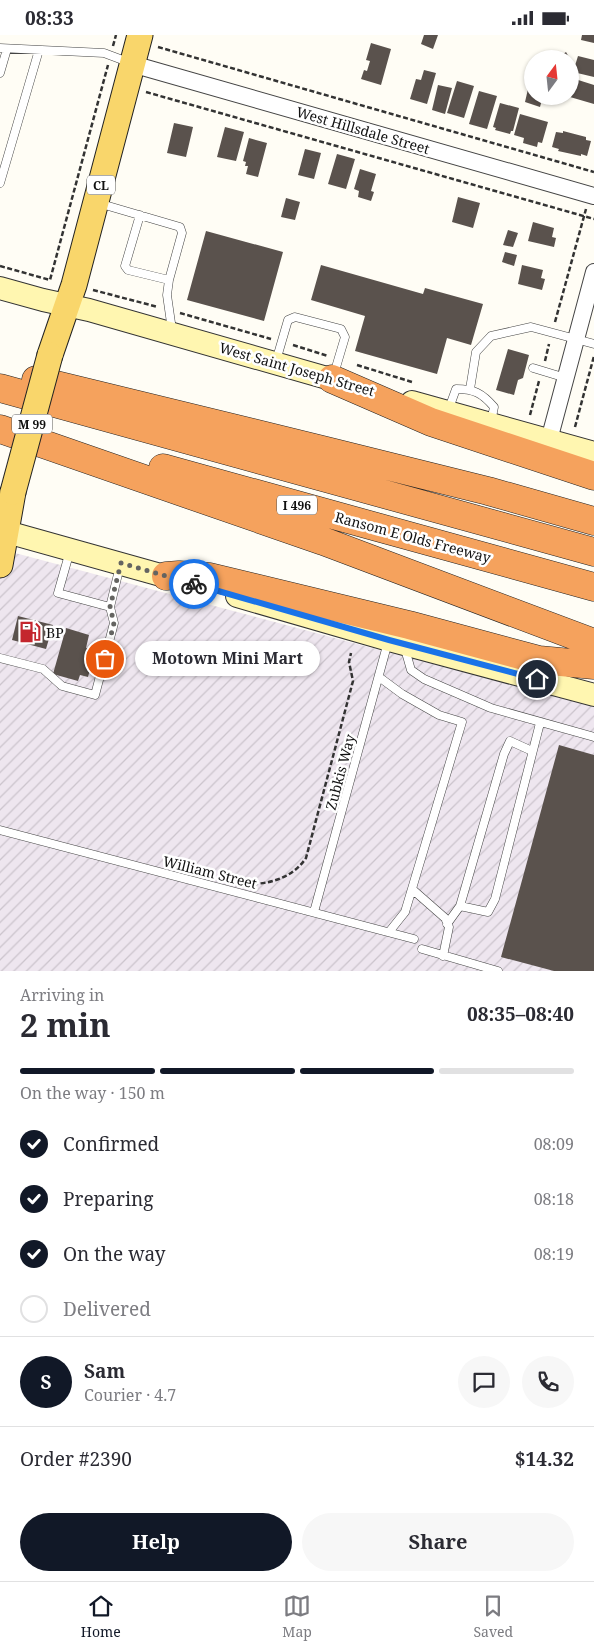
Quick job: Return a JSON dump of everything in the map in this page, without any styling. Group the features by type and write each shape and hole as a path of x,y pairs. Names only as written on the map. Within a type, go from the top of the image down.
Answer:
{"highway":[{"path":"0,372 350,456 488,491 594,521"},
{"path":"332,379 431,422 594,476"},
{"name":"I 496","path":"0,388 594,553"},
{"name":"Ransom E Olds Freeway","path":"0,423 594,587"},
{"path":"0,429 324,541 594,643"},
{"path":"166,576 192,575 224,580 410,625 539,660 583,665"}],"main road":[{"name":"CL","path":"66,305 74,285 96,203 121,60 149,41"},
{"name":"West Saint Joseph Street","path":"0,288 172,333 594,453"},
{"name":"M 99","path":"0,565 3,531 50,355 66,305"},
{"path":"3,531 594,695"}],"street":[{"name":"West Hillsdale Street","path":"121,60 592,196"},
{"path":"549,441 594,272"}],"lane":[{"path":"0,73 4,49 104,53 121,60"},
{"path":"0,183 39,50"},
{"path":"96,203 180,227 182,233 169,280 167,295 172,333"},
{"path":"140,215 125,265 128,269 169,280"},
{"path":"276,363 288,320 295,317 341,329 345,337 332,379"},
{"path":"470,389 476,352 491,336 531,327 594,344"},
{"path":"533,368 566,378"},
{"path":"448,413 456,389 470,389 487,398 494,407 490,424"},
{"path":"70,549 58,593 110,607"},
{"path":"0,658 43,669 62,686 95,695 114,623 110,607 121,563"},
{"path":"396,641 411,670 424,679 490,708 594,737"},
{"name":"Zubkis Way","path":"314,911 379,677 396,641"},
{"path":"379,677 402,694 439,715 462,722 405,912 389,931"},
{"path":"460,906 488,912 495,899 540,723"},
{"path":"448,923 460,906 504,754 510,741 532,751"},
{"name":"William Street","path":"0,830 314,911 414,939"},
{"path":"412,889 445,918 448,923 449,927 443,955"},
{"path":"422,949 498,971"}],"path":[{"path":"0,266 50,280 121,60 116,35"},
{"path":"149,41 594,173"},
{"path":"146,92 594,219"},
{"path":"530,415 584,216 592,196"},
{"path":"575,427 594,355"},
{"path":"252,884 264,883 287,875 300,866 306,858 353,681 349,662 350,653"}],"shaded area":[{"path":"0,549 594,707 594,971 0,971"}],"building":[{"path":"424,35 438,35 433,49 421,44"},
{"path":"582,35 594,35 594,43 581,40"},
{"path":"371,43 391,49 381,85 361,79 364,70 367,71 370,61 366,60"},
{"path":"579,56 594,60 594,77 579,73"},
{"path":"424,70 436,73 427,104 410,99 416,79 421,80"},
{"path":"579,80 594,85 594,104 579,100"},
{"path":"457,81 474,86 464,118 447,113"},
{"path":"438,85 452,88 445,114 432,110"},
{"path":"479,91 497,96 487,129 469,124"},
{"path":"500,103 519,108 513,131 510,134 495,130 496,128 493,127"},
{"path":"520,114 548,122 542,143 538,142 537,147 523,143 524,138 514,135"},
{"path":"174,123 193,127 186,157 167,153"},
{"path":"225,127 244,132 236,161 217,157"},
{"path":"563,131 586,137 586,140 591,141 587,156 558,151 559,149 552,147 556,132 563,133"},
{"path":"249,138 267,143 258,177 246,174 248,166 245,166 246,162 243,161"},
{"path":"305,149 321,153 314,179 298,175"},
{"path":"337,154 355,159 346,189 328,184"},
{"path":"360,169 376,174 371,191 374,192 371,201 358,197 359,191 354,189"},
{"path":"458,197 480,203 473,228 452,222"},
{"path":"286,198 300,202 295,220 281,217"},
{"path":"533,222 554,228 552,237 556,238 554,247 528,241"},
{"path":"508,230 518,233 513,247 503,245"},
{"path":"206,231 283,252 264,321 187,300"},
{"path":"505,252 517,255 514,266 502,262"},
{"path":"321,265 423,294 425,288 483,304 471,345 447,338 437,374 355,351 365,316 311,300"},
{"path":"522,265 543,270 541,278 545,279 542,290 518,284"},
{"path":"508,349 529,355 523,378 518,380 514,395 496,390"},
{"path":"18,616 53,625 46,649 12,640"},
{"path":"66,628 89,635 86,648 95,651 88,677 80,675 78,681 53,674"},
{"path":"559,745 594,755 594,971 554,971 501,957"}],"way so far":[{"path":"105,659 114,623 110,607 121,563 194,584"}],"place":[{"name":"BP","path":"30,632"},
{"name":"Motown Mini Mart","path":"105,659"}],"route":[{"path":"194,584 389,640 537,679"}]}
